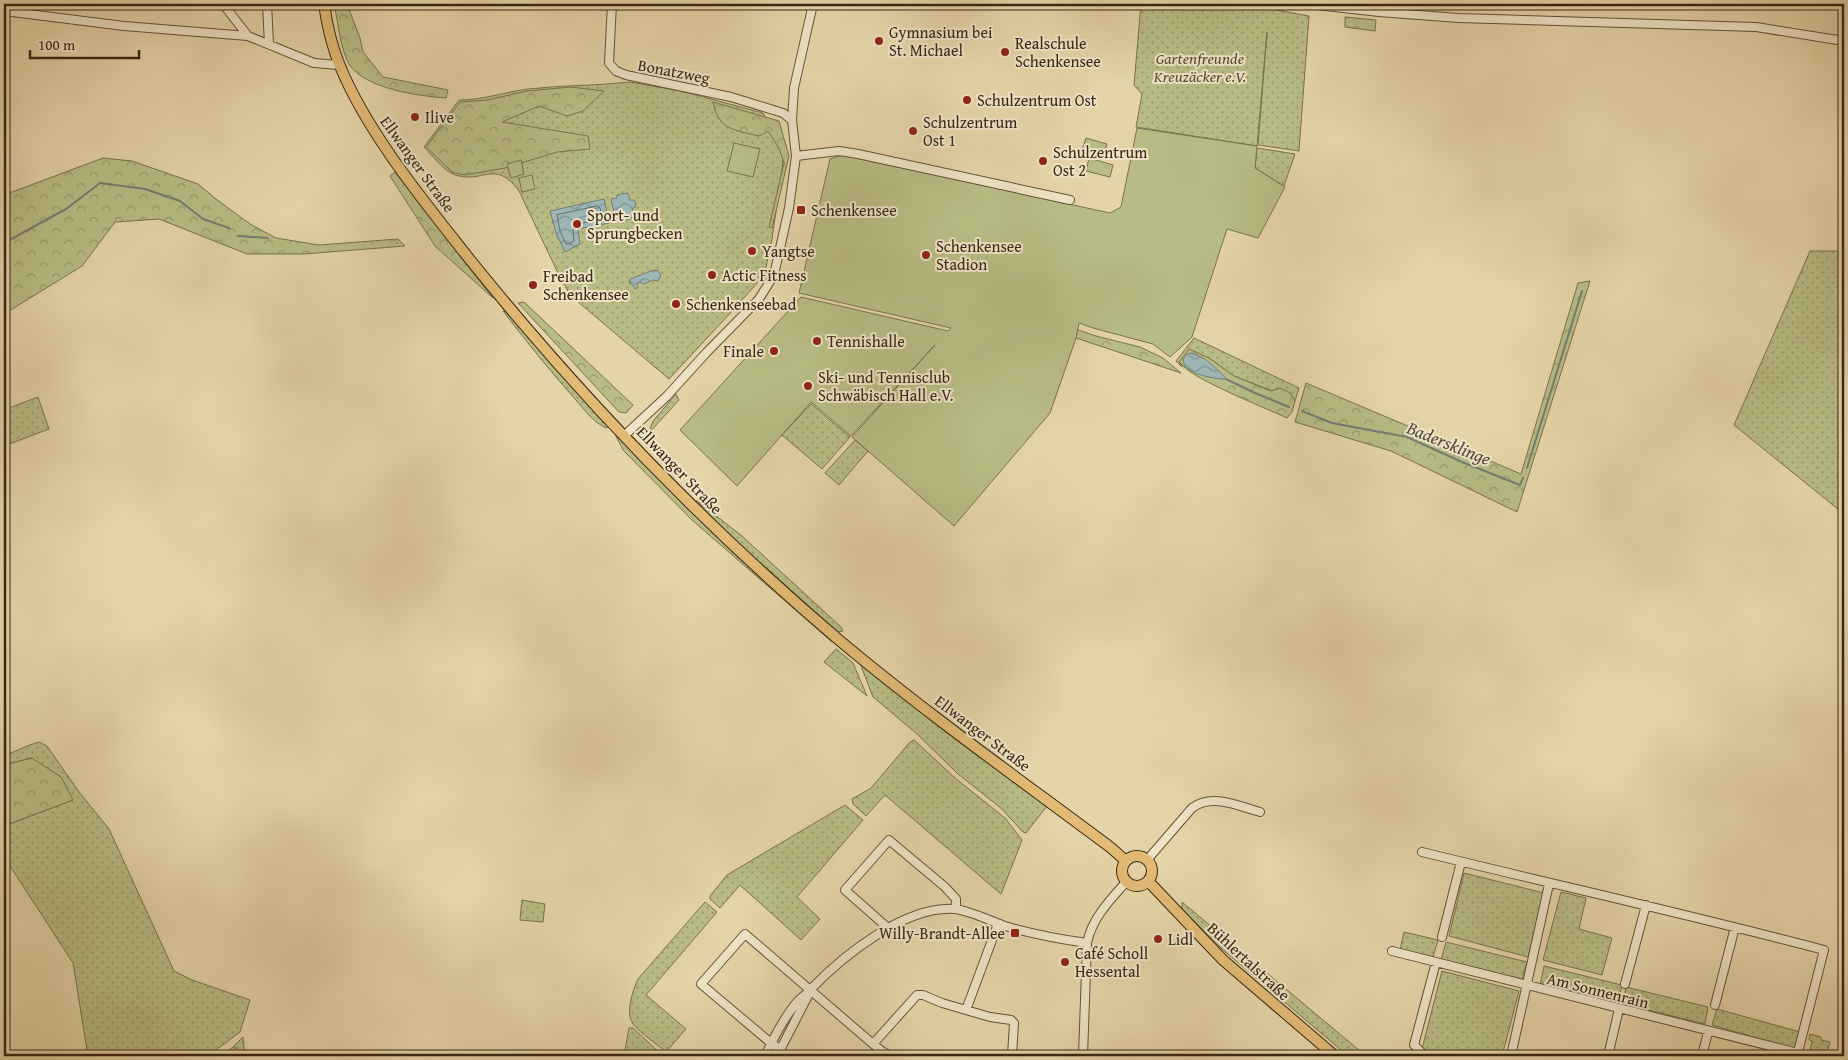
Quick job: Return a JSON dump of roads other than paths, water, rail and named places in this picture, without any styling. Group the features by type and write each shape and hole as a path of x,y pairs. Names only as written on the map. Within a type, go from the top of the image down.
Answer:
{"main road":[{"name":"Ellwanger Straße","path":"324,4 339,65 365,115 394,159 454,240 504,302 625,435 741,553 838,639 939,720 1110,847 1126,861"},
{"path":"1134,856 1143,857 1147,860 1152,868 1151,877 1140,886 1130,884 1122,874 1123,865 1134,856"},
{"name":"Bühlertalstraße","path":"1148,881 1198,935 1239,975 1335,1056"}],"street":[{"path":"223,4 248,36"},
{"path":"267,4 269,44"},
{"path":"593,4 611,4"},
{"name":"Bonatzweg","path":"611,4 609,63 616,71 626,75 731,97 783,112 792,120"},
{"path":"625,435 667,396 759,299 769,284 778,257 789,208 796,156 792,120 794,88 813,4"},
{"path":"1308,4 1458,18 1756,27 1844,41"},
{"path":"4,11 124,26 248,36 314,63 339,65"},
{"path":"796,156 839,151 858,154 1070,200"},
{"path":"1147,860 1192,808 1199,803 1213,800 1260,812"},
{"path":"888,928 845,890 889,840 946,887 956,899 956,909"},
{"path":"1422,852 1824,950 1798,1055"},
{"path":"1442,937 1461,862"},
{"path":"1083,1056 1086,943 1096,918 1127,881"},
{"path":"1511,1056 1549,884"},
{"path":"1625,984 1646,906"},
{"path":"765,1056 785,1018 799,1000 833,967 888,928 921,914 938,910 956,909 1030,933 1086,943"},
{"path":"966,1010 998,924"},
{"path":"1715,1006 1735,927"},
{"path":"810,990 778,1053 771,1044 701,984 745,934 810,990 872,1044 882,1054 892,1056"},
{"name":"Am Sonnenrain","path":"1392,952 1798,1055"},
{"path":"1425,1056 1414,1046 1436,962"},
{"path":"872,1044 917,994 966,1010 1010,1020 1014,1023 1012,1056"},
{"path":"1608,1056 1619,1009"},
{"path":"1702,1056 1708,1032"}],"water":[{"path":"628,193 630,200 634,200 636,203 632,209 634,217 629,218 629,220 616,221 611,199 617,198 617,195"},
{"name":"Sport- und Sprungbecken","path":"604,199 609,223 578,229 580,244 565,252 556,233 550,211"},
{"path":"657,270 661,275 658,281 653,280 644,284 640,282 635,289 629,283 630,279"},
{"path":"1190,353 1206,360 1228,380 1194,373 1185,365 1183,359"}],"waterway":[{"name":"Badersklinge","path":"4,243 66,209 100,183 145,189 180,201 203,219 229,228"},
{"name":"Badersklinge","path":"238,236 268,238"},
{"name":"Badersklinge","path":"1527,468 1582,291"},
{"name":"Badersklinge","path":"1228,380 1289,407"},
{"name":"Badersklinge","path":"1302,411 1332,423 1407,437 1462,462 1520,485 1523,478"}],"place":[{"name":"Gymnasium bei St. Michael","path":"879,41"},
{"name":"Realschule Schenkensee","path":"1005,52"},
{"name":"Schulzentrum Ost","path":"967,100"},
{"name":"Ilive","path":"415,117"},
{"name":"Schulzentrum Ost 1","path":"913,131"},
{"name":"Schulzentrum Ost 2","path":"1043,161"},
{"name":"Schenkensee","path":"801,210"},
{"name":"Sport- und Sprungbecken","path":"577,224"},
{"name":"Yangtse","path":"752,251"},
{"name":"Schenkensee Stadion","path":"926,255"},
{"name":"Actic Fitness","path":"712,275"},
{"name":"Freibad Schenkensee","path":"533,285"},
{"name":"Schenkenseebad","path":"676,304"},
{"name":"Tennishalle","path":"817,341"},
{"name":"Finale","path":"774,351"},
{"name":"Ski- und Tennisclub Schwäbisch Hall e.V.","path":"808,386"},
{"name":"Willy-Brandt-Allee","path":"1015,933"},
{"name":"Lidl","path":"1158,939"},
{"name":"Café Scholl Hessental","path":"1065,962"}],"park label":[{"name":"Gartenfreunde Kreuzäcker e.V.","path":"1200,67"}]}
